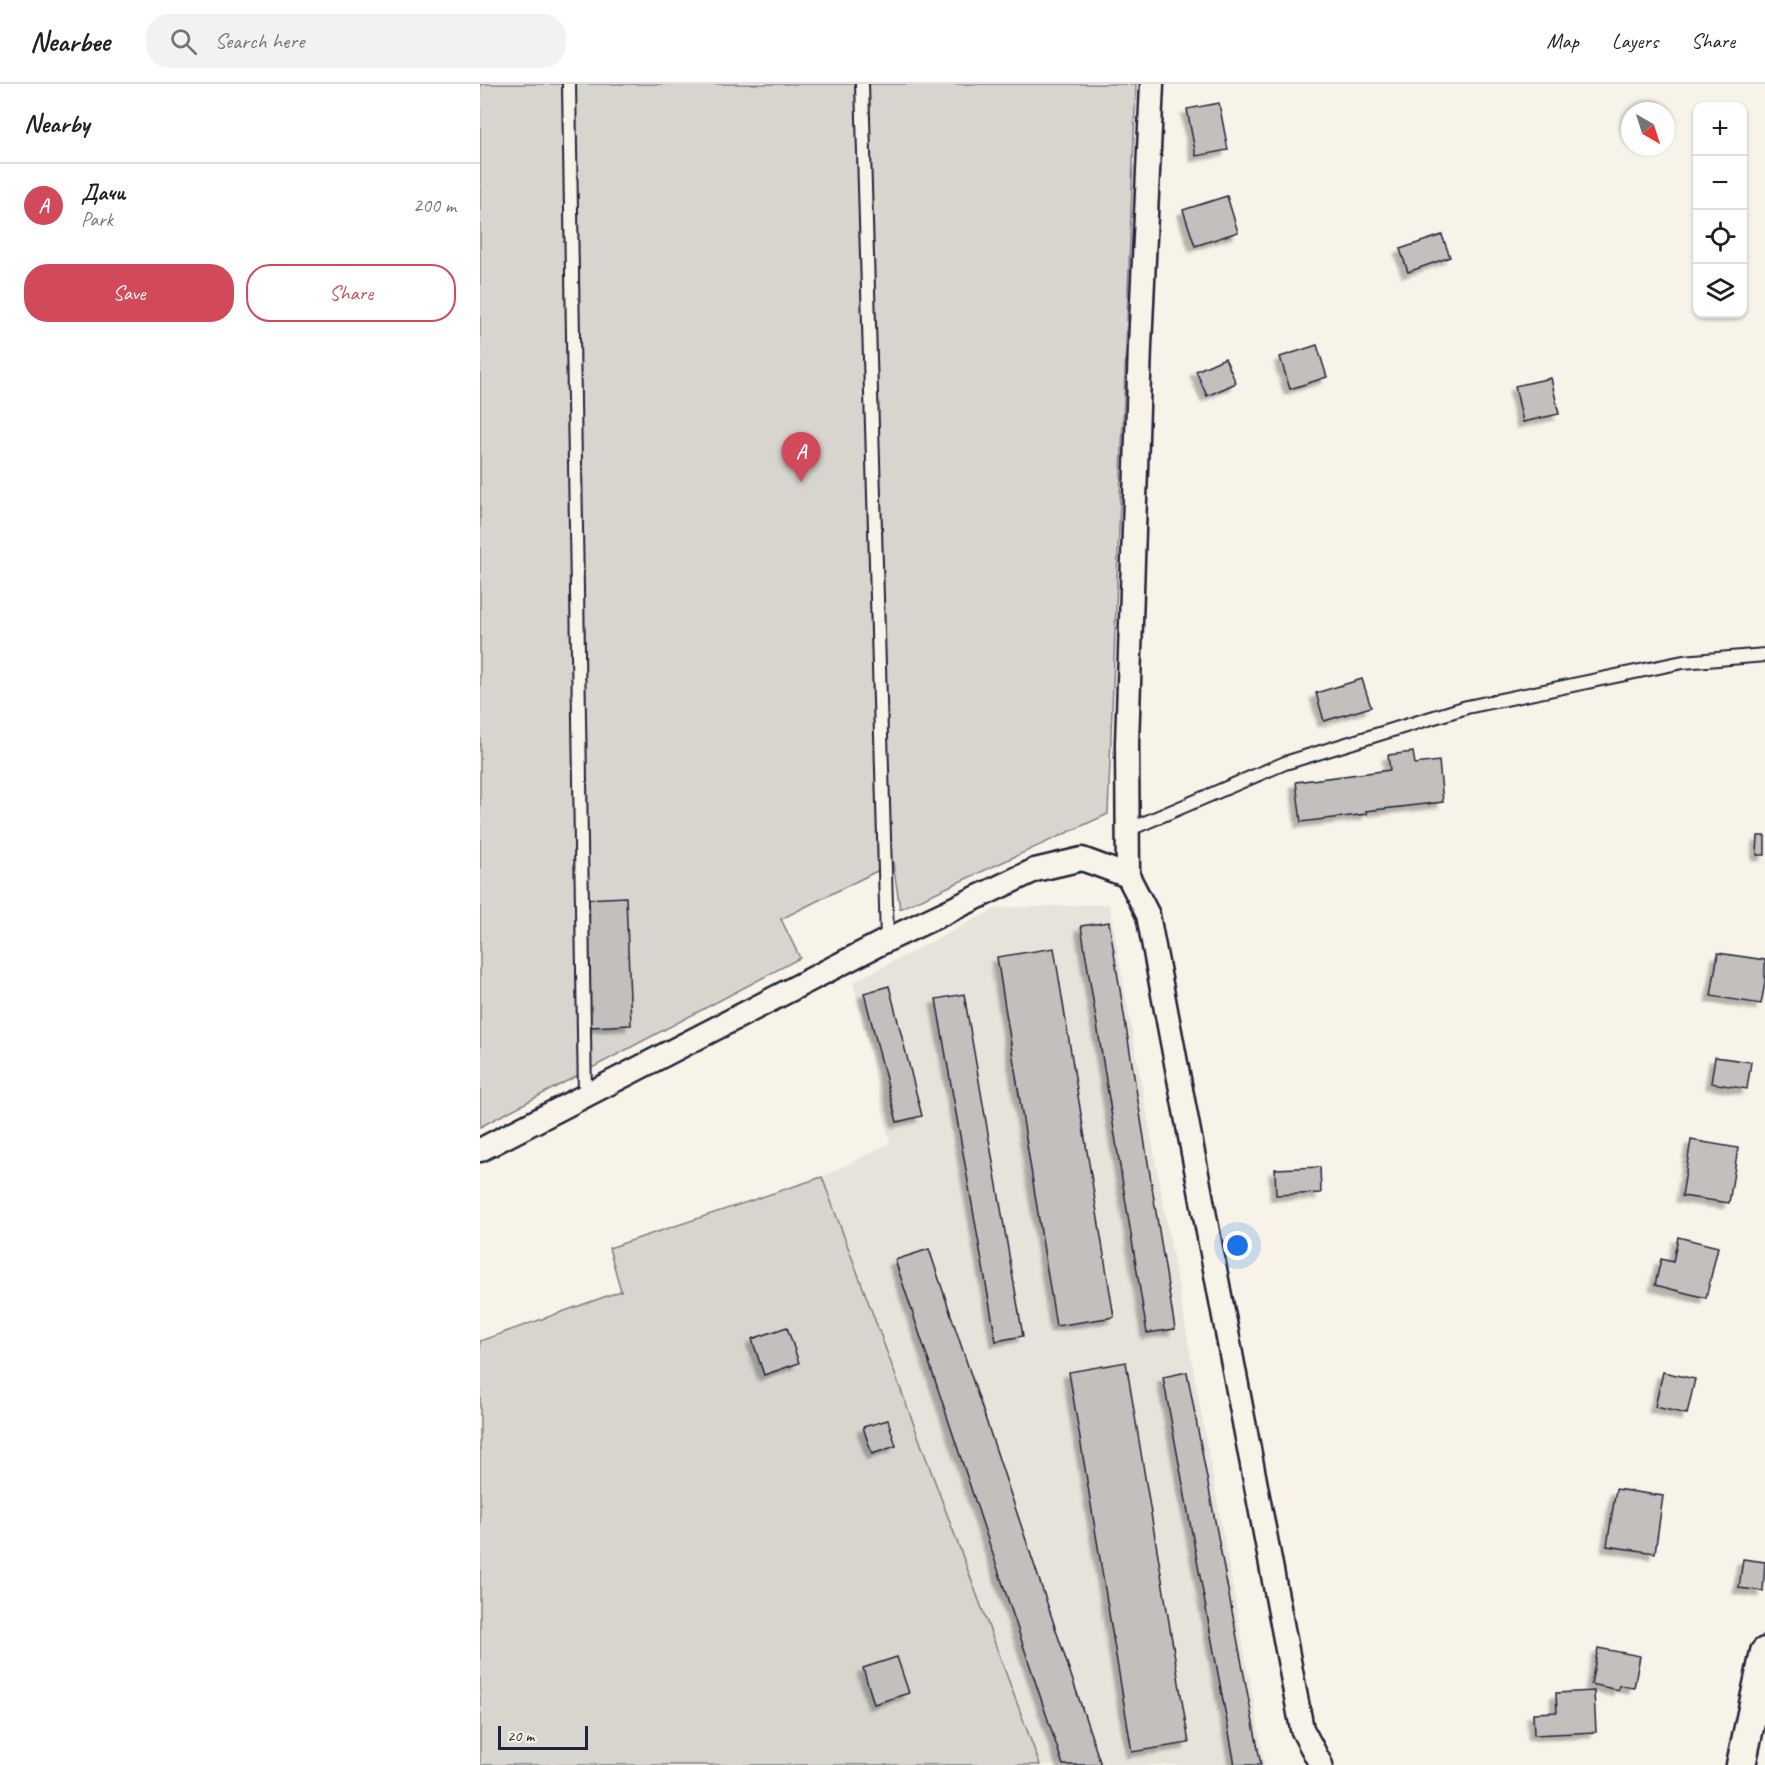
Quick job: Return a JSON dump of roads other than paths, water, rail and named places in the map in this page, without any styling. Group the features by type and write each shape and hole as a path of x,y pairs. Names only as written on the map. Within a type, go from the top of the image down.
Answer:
{"street":[{"path":"1152,84 1140,346 1127,732 1128,876 1148,915 1302,1729 1322,1765"},
{"path":"480,1150 887,940 1035,870 1082,859 1128,876"},
{"path":"1741,1765 1765,1652"}],"lane":[{"path":"569,84 585,1096"},
{"path":"862,84 887,940"},
{"path":"1128,830 1285,763 1467,707 1683,662 1765,655"}],"place":[{"name":"Дачи","path":"801,482"}]}
